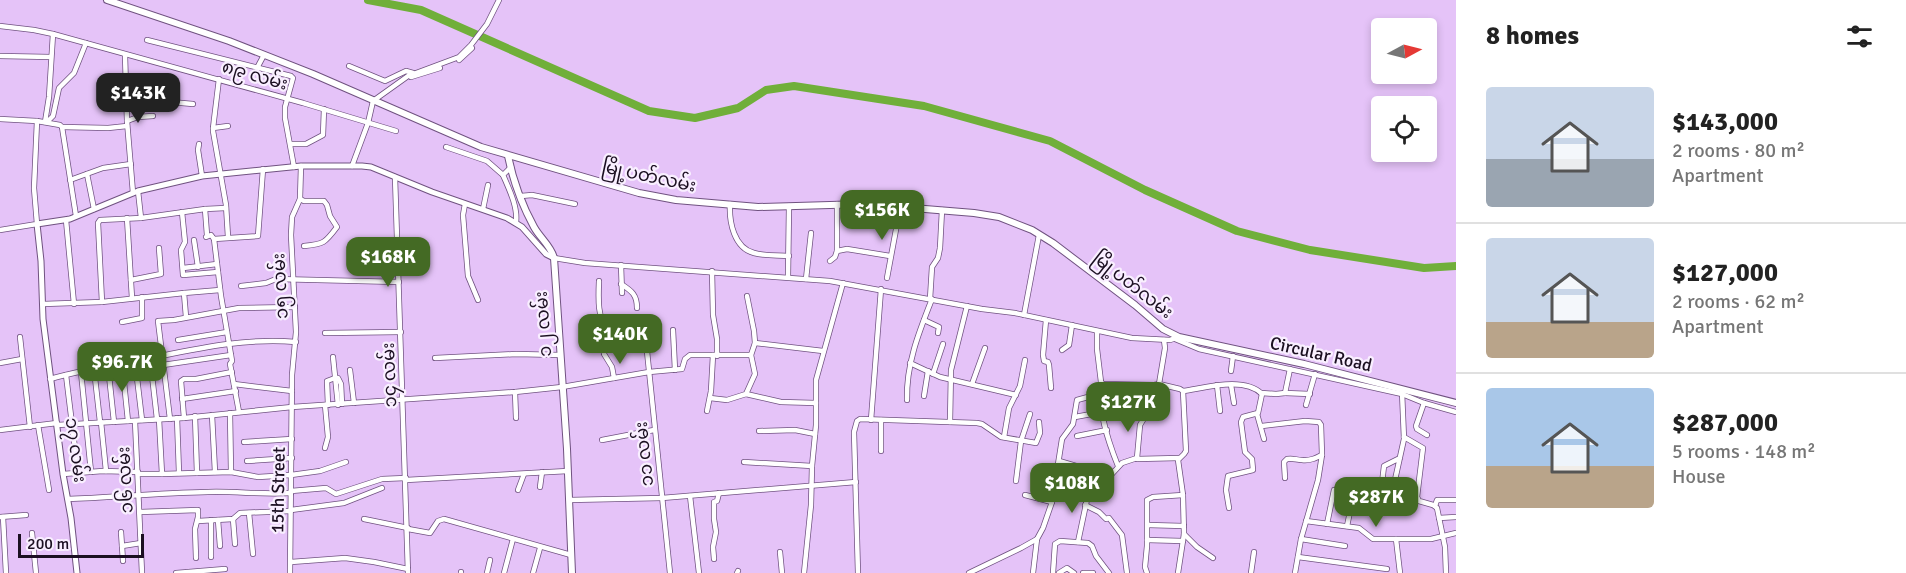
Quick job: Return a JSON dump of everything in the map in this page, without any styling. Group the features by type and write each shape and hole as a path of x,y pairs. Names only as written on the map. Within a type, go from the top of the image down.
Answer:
{"main road":[{"name":"မြို့ပတ်လမ်း","path":"107,0 313,74 481,147 639,193 676,200 758,207 837,204 942,210 999,217 1023,226 1053,243 1177,338"},
{"name":"၁၂ လမ်း","path":"508,156 534,228 552,251 554,258 568,471 572,573"},
{"name":"Circular Road","path":"1177,338 1304,364 1402,392 1456,403"}],"street":[{"path":"404,79 457,61 468,52 489,24 501,0"},
{"name":"၈၉ လမ်း","path":"0,26 53,34 287,98 396,131"},
{"path":"46,121 50,97 53,34"},
{"path":"352,166 368,123 373,101 413,74 459,57 478,39"},
{"path":"147,40 257,68 264,55"},
{"path":"46,121 53,116 59,88 74,73 86,44"},
{"path":"125,55 130,164 141,218"},
{"path":"0,56 51,57"},
{"path":"349,66 385,81 406,71 413,74"},
{"name":"၁၅ လမ်း","path":"257,68 293,78 287,98 285,118 297,166 300,199 292,217 291,235 296,342 292,407"},
{"path":"219,79 213,128 226,208 228,237"},
{"path":"126,98 193,104"},
{"path":"291,144 307,144 323,135 324,109"},
{"path":"0,119 46,121 62,127 108,128 127,124 138,117 153,116"},
{"path":"37,121 34,188 37,224"},
{"path":"213,128 228,126"},
{"path":"62,127 76,216"},
{"path":"199,144 202,176"},
{"path":"446,147 488,161 503,175 513,200 516,222"},
{"path":"70,180 103,168 130,164"},
{"path":"0,230 66,220 136,192 202,176 297,166 371,167 516,222 546,254 554,258 585,263 712,271 843,283 1024,315 1132,338 1164,340 1177,338 1199,349 1402,392 1424,403 1456,412"},
{"path":"503,175 511,167"},
{"path":"214,239 258,236 262,169"},
{"path":"87,174 94,209"},
{"name":"၁၄ လမ်း","path":"395,177 408,571"},
{"path":"483,208 488,185"},
{"path":"521,196 532,195 575,204"},
{"path":"300,199 324,201 337,227 320,245 304,246"},
{"path":"465,204 463,215 468,276 478,300"},
{"path":"730,204 736,238 744,249 755,253 789,256"},
{"path":"830,261 835,257 837,251 837,204"},
{"path":"788,277 789,206"},
{"path":"102,302 98,223 103,219 141,218 226,208"},
{"path":"887,278 900,208"},
{"path":"205,209 207,236 213,235 214,239 239,412"},
{"path":"907,400 907,376 910,363 931,299 932,267 938,258 940,248 942,210"},
{"path":"182,212 185,242 181,250 183,275 218,272"},
{"path":"127,218 132,298"},
{"path":"66,220 74,304"},
{"name":"၁၇ လမ်း","path":"37,224 41,261 42,319 77,573"},
{"path":"806,279 811,233"},
{"path":"1024,315 1039,235"},
{"path":"194,240 198,267"},
{"path":"131,280 161,274 159,249"},
{"path":"837,251 848,249 890,256"},
{"path":"183,268 217,264"},
{"path":"621,265 622,293"},
{"path":"707,411 717,339 712,315 712,271"},
{"path":"241,285 266,284 276,279 399,282"},
{"name":"၁၁ လမ်း","path":"599,281 598,309 606,335 645,332 670,573"},
{"path":"804,573 812,486 816,380 843,283"},
{"path":"621,284 634,293 637,308"},
{"path":"871,420 880,289"},
{"path":"43,304 102,302 220,290"},
{"path":"184,293 186,317"},
{"path":"746,394 755,374 751,355 755,343 754,331 747,296"},
{"path":"122,322 142,318 142,297"},
{"path":"950,422 952,365 967,306"},
{"path":"170,419 158,321 239,308 295,307"},
{"path":"1046,320 1043,355 1044,360 1048,362 1051,388"},
{"path":"924,321 939,327 938,333"},
{"path":"1062,350 1069,345 1072,325"},
{"path":"673,330 675,370"},
{"path":"1097,331 1096,349 1101,382 1099,394 1118,466"},
{"path":"178,340 227,332"},
{"path":"325,333 400,332"},
{"path":"20,337 30,427"},
{"path":"50,379 122,363 229,344 270,340 296,342"},
{"path":"1137,459 1140,425 1146,415 1151,388 1156,384 1165,348 1164,340"},
{"path":"755,343 823,351"},
{"path":"924,396 930,372 943,344"},
{"path":"972,384 985,348"},
{"path":"435,358 516,354 560,355"},
{"path":"604,354 612,367 614,378"},
{"path":"163,365 231,355"},
{"path":"0,430 515,392 682,369 687,356 751,355"},
{"path":"1231,371 1233,356"},
{"path":"333,357 340,404"},
{"path":"150,358 162,474"},
{"path":"0,363 22,359"},
{"path":"1004,437 1010,408 1020,385 1025,360"},
{"path":"135,361 142,420"},
{"path":"122,363 128,421"},
{"path":"910,363 951,380 1016,395"},
{"path":"108,366 114,422"},
{"path":"94,369 106,471"},
{"path":"350,369 354,403"},
{"path":"1284,393 1287,390 1290,369"},
{"path":"81,372 92,472"},
{"path":"184,418 180,382 182,380 232,372"},
{"path":"66,375 78,473"},
{"path":"1306,405 1315,375"},
{"path":"335,378 338,378 341,384 340,404"},
{"path":"325,448 328,437 327,381 335,378"},
{"path":"1078,542 1089,490 1099,479 1110,476 1125,461 1179,458 1186,451 1183,392 1180,388 1156,384 1103,384 1101,382"},
{"path":"234,384 292,391"},
{"path":"341,384 352,384"},
{"path":"1183,392 1217,385 1231,385 1245,386 1261,393 1310,394"},
{"path":"1217,385 1220,411"},
{"path":"1231,385 1234,404"},
{"path":"182,399 236,391"},
{"path":"515,392 516,418"},
{"path":"1400,458 1384,466 1382,483 1389,499 1391,498 1400,458 1404,437 1402,392"},
{"path":"1261,393 1262,400 1257,414 1264,439"},
{"path":"710,398 727,400 746,394 781,402 816,403"},
{"path":"1033,573 1036,539 1043,528 1056,487 1062,439 1072,427 1077,399 1099,394"},
{"path":"1424,403 1416,426 1427,435"},
{"name":"15th Street","path":"290,573 292,407"},
{"path":"1075,417 1102,412"},
{"path":"230,413 231,472"},
{"path":"1016,481 1022,441 1030,414"},
{"path":"1229,508 1226,490 1227,477 1254,469 1252,459 1245,452 1241,420 1243,417 1257,414"},
{"path":"212,415 214,472"},
{"path":"195,416 197,472"},
{"path":"177,418 179,473"},
{"path":"858,573 855,425 860,419 982,424 995,434 1004,437 1037,442 1040,433 1039,422"},
{"path":"881,420 881,451"},
{"name":"၁၆ လမ်း","path":"135,421 143,573"},
{"path":"1262,426 1305,421 1319,422 1321,425 1322,455 1318,480 1301,539 1295,573"},
{"path":"38,426 49,490"},
{"path":"603,440 654,430"},
{"path":"759,431 795,430 815,434"},
{"path":"1077,436 1107,430"},
{"path":"1404,437 1423,448 1417,500 1435,506"},
{"path":"244,442 292,439"},
{"path":"1285,478 1284,462 1287,459 1313,460 1322,455"},
{"path":"247,461 292,458"},
{"path":"1178,573 1184,534 1179,458"},
{"path":"1059,461 1110,476"},
{"path":"63,474 106,471 162,474 231,472 258,477 320,471 346,462"},
{"path":"744,462 812,466"},
{"path":"68,499 230,491 256,494 326,488 336,494 382,479 568,471"},
{"path":"540,487 542,472"},
{"path":"518,489 524,474"},
{"path":"569,500 662,498 856,482"},
{"path":"1056,487 1089,490"},
{"path":"198,521 233,519 240,513 291,510 344,503 382,488"},
{"path":"1327,524 1334,490"},
{"path":"714,558 713,547 716,532 714,502 717,501 719,493"},
{"path":"1347,526 1354,493"},
{"path":"1025,495 1052,502"},
{"path":"1147,573 1145,567 1148,499 1183,495"},
{"path":"690,496 699,573"},
{"path":"1446,573 1445,547 1435,506 1437,500 1456,500"},
{"path":"1085,506 1099,512 1106,519 1109,518 1122,535 1127,573"},
{"path":"140,512 197,509 196,558"},
{"path":"249,513 253,554"},
{"path":"6,573 2,517 26,515"},
{"path":"1439,518 1456,517"},
{"path":"233,519 235,544"},
{"path":"364,519 430,533 438,521 444,519 571,555"},
{"path":"211,520 212,557"},
{"path":"218,520 220,546"},
{"path":"1306,521 1359,528 1373,539 1431,539 1456,533"},
{"path":"1148,525 1184,526"},
{"path":"122,532 123,561"},
{"path":"32,533 36,573"},
{"path":"1184,534 1213,558"},
{"path":"504,573 513,539"},
{"path":"969,573 980,571 1036,539"},
{"path":"1301,539 1346,546"},
{"path":"1396,539 1400,573"},
{"path":"1147,540 1183,541"},
{"path":"1053,573 1056,542 1060,541 1088,543 1109,573"},
{"path":"122,546 141,543"},
{"path":"533,573 540,548"},
{"path":"780,552 782,573"},
{"path":"1251,573 1254,552"},
{"path":"1298,557 1387,570"},
{"path":"291,562 345,558 374,562 408,571"},
{"path":"487,573 490,560"},
{"path":"1344,573 1345,565"},
{"path":"1059,573 1067,568 1074,573"},
{"path":"176,573 225,569"},
{"path":"1083,573 1093,573"}],"waterway":[{"path":"368,0 421,10 649,111 695,118 738,108 766,90 794,86 924,106 1050,141 1145,190 1237,231 1310,250 1424,268 1456,266"}]}
